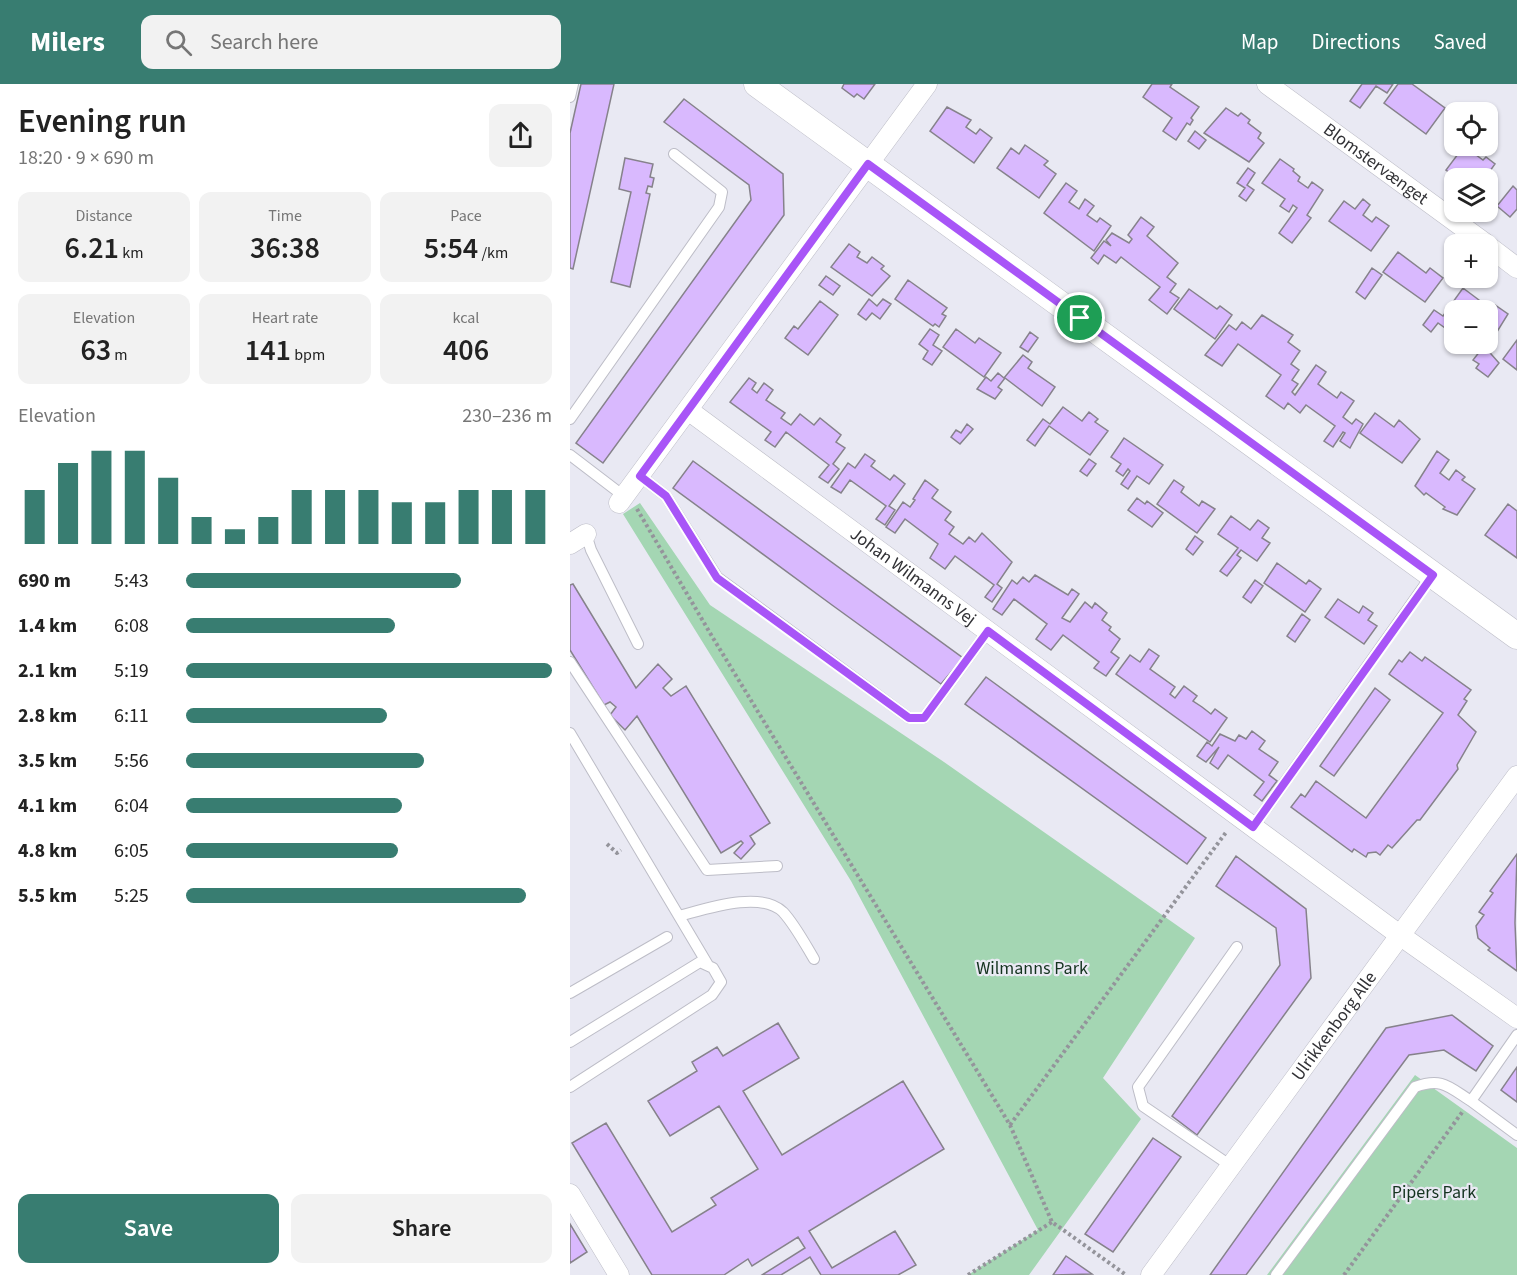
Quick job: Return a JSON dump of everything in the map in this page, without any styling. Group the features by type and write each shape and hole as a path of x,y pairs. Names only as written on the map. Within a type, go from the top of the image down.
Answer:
{"street":[{"path":"758,84 1517,636"},
{"path":"624,498 927,84"},
{"name":"Blomstervænget","path":"1267,84 1472,234"},
{"name":"Blomstervænget","path":"1498,253 1517,267"},
{"name":"Johan Wilmanns Vej","path":"688,410 1401,936 1517,1018"},
{"name":"Ulrikkenborg Alle","path":"1151,1275 1517,776"},
{"path":"570,1194 619,1275"}],"lane":[{"path":"570,97 573,84"},
{"path":"570,419 718,207 722,192 674,154"},
{"path":"570,455 624,498"},
{"path":"640,476 666,496 717,578 909,718 924,718 988,631"},
{"path":"578,539 591,550 638,644"},
{"path":"1246,821 1433,575"},
{"path":"570,662 707,870 777,866"},
{"path":"570,733 708,965 721,982 712,995 570,1087"},
{"path":"679,916 717,905 763,901 782,911 814,959"},
{"path":"570,993 667,937"},
{"path":"1231,1166 1143,1106 1138,1087 1237,947"},
{"path":"570,1042 700,962 708,965"},
{"path":"1471,1101 1517,1035"},
{"path":"1276,1275 1416,1087 1430,1081 1443,1082 1517,1136"}],"path":[{"path":"624,498 713,638 1010,1125 1053,1222 1126,1275"},
{"path":"1010,1125 1246,821"},
{"path":"1344,1275 1471,1101"},
{"path":"968,1275 1053,1222"}],"green space":[{"name":"Wilmanns Park","path":"640,503 710,605 944,762 1195,938 1103,1078 1141,1119 1029,1275 968,1275 1038,1230 851,881 623,514"},
{"name":"Pipers Park","path":"1415,1075 1517,1148 1517,1275 1267,1275"}],"building":[{"path":"581,84 614,84 573,269 570,268 570,133"},
{"path":"844,84 875,84 864,99 857,94 854,97 842,88"},
{"path":"1152,84 1172,84 1170,87 1199,107 1191,118 1193,120 1190,125 1187,123 1176,140 1163,131 1172,118 1143,97"},
{"path":"1362,84 1393,84 1387,93 1376,86 1360,108 1350,101"},
{"path":"1398,84 1412,84 1444,109 1426,134 1384,103"},
{"path":"684,99 783,174 784,215 603,463 576,443 751,200 749,185 664,122"},
{"path":"947,107 971,120 966,127 976,134 980,129 992,138 974,163 930,131"},
{"path":"1226,108 1238,116 1241,113 1250,120 1248,123 1261,133 1258,138 1264,143 1249,162 1204,133"},
{"path":"1195,131 1206,140 1199,149 1188,141"},
{"path":"1025,145 1048,161 1044,165 1056,174 1039,198 997,168 1011,148 1019,154"},
{"path":"1456,156 1478,156 1483,160 1486,157 1495,164 1492,168 1448,168"},
{"path":"625,158 653,164 650,177 654,178 652,187 648,186 646,193 650,194 630,287 611,282 631,192 619,189"},
{"path":"1280,159 1294,169 1293,171 1300,177 1298,181 1308,188 1312,182 1323,190 1307,215 1311,218 1292,243 1279,233 1297,208 1293,205 1289,212 1280,206 1285,199 1262,183"},
{"path":"1248,168 1255,173 1247,185 1254,190 1246,201 1239,196 1245,188 1237,183"},
{"path":"1066,183 1077,191 1069,202 1079,209 1085,199 1094,206 1087,215 1097,222 1100,218 1111,226 1094,251 1044,213"},
{"path":"1513,186 1517,190 1517,209 1510,217 1498,205"},
{"path":"1363,199 1370,205 1363,215 1372,222 1376,217 1389,226 1371,251 1329,221 1344,201 1355,209"},
{"path":"1141,217 1154,227 1147,236 1178,263 1167,277 1176,284 1170,292 1179,298 1167,314 1149,300 1160,287 1121,257 1116,263 1104,255 1098,264 1091,258 1104,241 1111,246 1106,240 1112,233 1129,243 1132,239 1128,235"},
{"path":"849,244 860,252 857,257 867,263 872,257 884,266 881,269 890,276 872,296 831,267"},
{"path":"1398,252 1426,273 1430,268 1443,278 1425,302 1383,272"},
{"path":"1372,268 1382,275 1365,299 1356,292"},
{"path":"826,276 840,286 833,295 819,285"},
{"path":"908,280 947,308 942,314 946,316 939,327 935,324 933,326 895,299"},
{"path":"1463,288 1479,300 1454,300"},
{"path":"1189,289 1217,309 1220,306 1232,315 1215,339 1174,309"},
{"path":"869,299 877,306 883,299 891,304 880,319 872,313 866,320 858,314"},
{"path":"820,301 838,315 808,355 785,338 794,326 798,329"},
{"path":"1498,307 1508,314 1498,330"},
{"path":"1434,310 1443,316 1444,327 1438,323 1431,332 1423,325"},
{"path":"1262,315 1293,335 1288,342 1300,351 1291,364 1299,370 1292,380 1298,384 1292,392 1295,395 1316,365 1326,372 1318,384 1337,398 1341,392 1354,401 1343,417 1352,424 1356,419 1363,424 1350,448 1340,441 1345,433 1343,432 1333,447 1324,441 1335,426 1306,405 1300,413 1288,403 1284,409 1266,396 1281,375 1238,344 1222,366 1205,355 1229,325 1236,330 1242,322 1251,329"},
{"path":"930,329 939,335 933,345 942,351 932,365 923,359 928,351 919,344"},
{"path":"956,329 975,343 979,338 1001,353 984,377 943,347"},
{"path":"1030,332 1038,338 1028,352 1020,347"},
{"path":"1517,340 1517,370 1503,359"},
{"path":"1478,354 1491,354 1499,363 1488,377 1476,368 1479,364 1473,360"},
{"path":"1023,355 1032,362 1028,368 1055,387 1042,406 1005,378 998,387 1002,390 995,399 977,389 986,377 991,381 998,373 1004,378"},
{"path":"749,378 756,383 752,389 757,393 764,383 773,390 766,400 785,413 781,418 791,425 800,414 814,425 820,418 841,435 836,442 845,448 833,464 839,469 828,483 819,477 829,465 786,432 775,447 765,440 771,432 730,402"},
{"path":"1063,407 1082,421 1089,412 1098,419 1095,422 1108,431 1090,455 1049,426 1035,446 1027,440 1043,419 1050,424"},
{"path":"1375,413 1394,427 1399,420 1420,439 1402,463 1360,433"},
{"path":"967,424 973,429 960,444 951,437 956,430 961,433"},
{"path":"1124,438 1163,465 1149,484 1137,476 1128,489 1121,484 1130,471 1128,469 1123,476 1116,471 1121,464 1111,457"},
{"path":"1437,451 1449,460 1440,473 1449,480 1456,470 1465,477 1462,480 1475,489 1457,515 1443,509 1445,507 1426,493 1424,495 1415,486"},
{"path":"865,454 875,461 871,466 890,480 894,475 905,484 889,506 895,510 885,525 876,519 886,506 850,480 841,493 831,487 848,463 855,468"},
{"path":"1089,459 1096,464 1087,476 1080,471"},
{"path":"693,461 963,658 941,684 832,605 673,488"},
{"path":"925,480 938,490 932,498 951,512 945,520 954,527 949,534 963,544 969,537 975,542 982,533 1012,562 997,584 1002,588 992,602 985,597 994,585 955,556 945,569 930,558 938,544 905,519 895,533 886,527 903,502 910,507"},
{"path":"1174,480 1184,487 1181,492 1199,506 1202,501 1215,509 1197,533 1157,504"},
{"path":"1137,498 1145,504 1147,501 1163,513 1152,527 1128,510"},
{"path":"1508,504 1517,511 1517,558 1485,535"},
{"path":"1231,516 1250,530 1258,520 1269,528 1262,538 1270,543 1257,561 1241,550 1237,555 1241,558 1227,576 1220,571 1238,548 1218,534"},
{"path":"1195,536 1203,542 1193,555 1186,549"},
{"path":"1277,563 1306,584 1309,580 1321,589 1305,612 1264,583"},
{"path":"1035,575 1068,595 1072,589 1079,594 1062,618 1070,622 1085,602 1092,608 1095,603 1107,613 1102,620 1120,639 1111,652 1119,658 1106,676 1094,668 1099,662 1063,635 1051,650 1036,639 1047,624 1014,599 1002,615 993,609 1012,580 1017,584 1023,577 1029,582"},
{"path":"1255,580 1263,586 1251,603 1243,597"},
{"path":"573,584 636,688 658,664 672,679 663,688 671,696 686,686 770,823 750,836 755,844 741,859 734,853 743,843 741,841 721,853 637,716 625,730 610,715 616,707 610,702 604,705 570,650 570,585"},
{"path":"1338,599 1359,613 1363,606 1373,613 1368,620 1377,626 1364,644 1325,617"},
{"path":"1302,614 1310,620 1295,642 1287,636"},
{"path":"1149,649 1159,656 1150,669 1175,687 1170,694 1175,698 1184,686 1197,696 1193,701 1211,714 1215,709 1227,718 1210,742 1116,674 1130,655 1140,662"},
{"path":"1410,652 1422,661 1425,657 1471,690 1464,699 1467,701 1458,715 1476,732 1457,765 1458,769 1420,820 1417,820 1392,848 1388,845 1380,855 1376,852 1368,853 1366,857 1354,849 1352,852 1291,807 1301,794 1305,797 1316,781 1366,818 1443,713 1389,674 1399,660 1402,662"},
{"path":"986,677 1206,838 1187,864 965,704"},
{"path":"1375,688 1390,700 1334,776 1320,766"},
{"path":"1252,731 1265,741 1259,749 1278,762 1269,775 1277,781 1262,801 1254,795 1264,782 1228,755 1218,769 1210,763 1219,747 1206,762 1197,756 1207,742 1212,746 1220,734 1235,741 1239,735 1246,739"},
{"path":"1517,854 1515,923 1517,971 1488,950 1490,948 1478,938 1476,926 1484,915 1479,912 1493,893 1490,891"},
{"path":"1236,856 1306,909 1311,978 1197,1135 1172,1116 1280,965 1276,928 1216,886"},
{"path":"1452,1015 1493,1046 1476,1071 1444,1050 1409,1055 1246,1275 1210,1275 1386,1028"},
{"path":"778,1023 799,1058 743,1091 782,1155 903,1081 944,1149 809,1231 832,1268 895,1231 916,1265 898,1275 821,1275 810,1257 781,1275 762,1275 805,1248 798,1237 752,1266 748,1259 724,1275 652,1275 572,1143 606,1123 672,1232 716,1205 711,1198 758,1169 719,1106 670,1136 648,1101 697,1071 692,1062 717,1047 723,1056"},
{"path":"1517,1067 1517,1102 1501,1090"},
{"path":"1153,1138 1181,1157 1113,1252 1085,1234"},
{"path":"570,1224 587,1252 570,1263"},
{"path":"1066,1256 1092,1274 1053,1275"}],"route":[{"path":"868,164 1080,318 1433,575 1253,827 988,631 924,718 909,718 717,578 666,496 640,476 868,164"}]}
